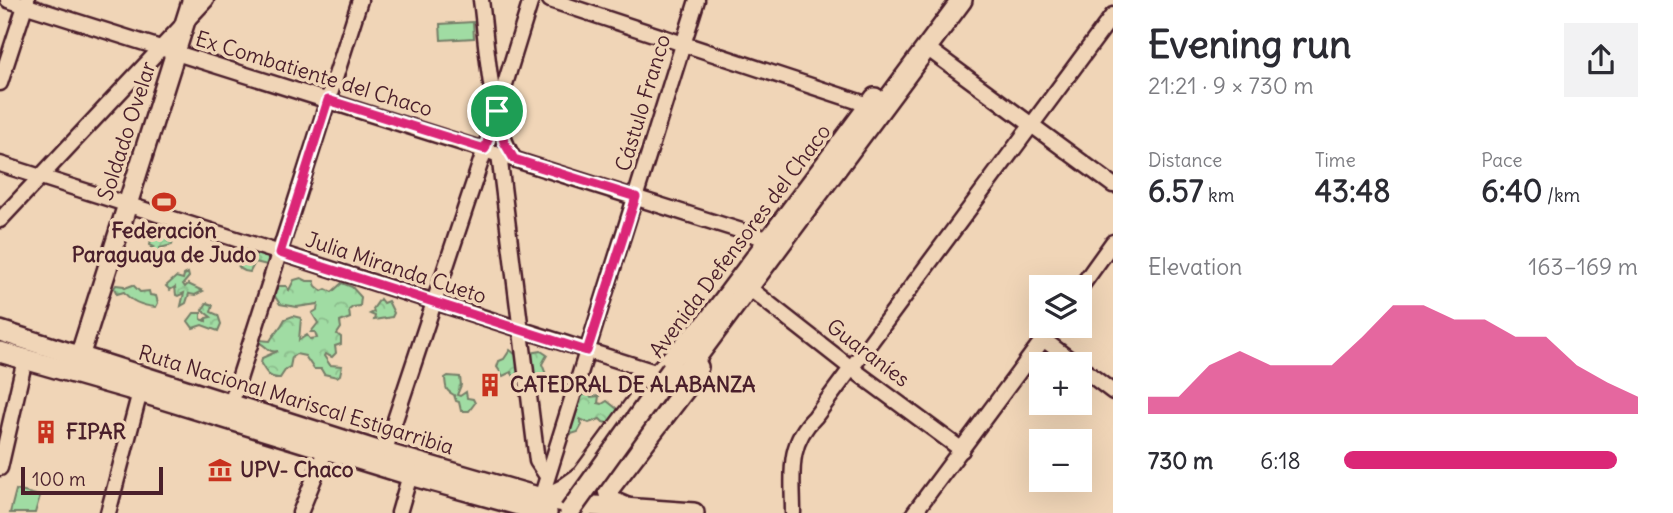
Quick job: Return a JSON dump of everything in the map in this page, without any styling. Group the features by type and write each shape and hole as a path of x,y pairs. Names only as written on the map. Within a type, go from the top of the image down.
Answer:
{"highway":[{"name":"Avenida Defensores del Chaco","path":"577,510 671,372 749,288 949,0"},
{"name":"Avenida Defensores del Chaco","path":"707,333 767,239 927,48 962,0"},
{"name":"Ruta Nacional Mariscal Estigarribia","path":"0,331 52,357 140,391 410,475 537,506 577,510 694,513"},
{"path":"636,510 611,501 608,490 686,388 707,333"},
{"name":"Ruta Nacional Mariscal Estigarribia","path":"0,352 25,359 80,355 384,453 537,506"},
{"path":"537,506 582,476 671,372"}],"main road":[{"name":"Soldado Ovelar","path":"80,355 127,204 168,50 185,23 192,0"}],"street":[{"name":"Ex Combatiente del Chaco","path":"8,0 26,3 767,239"},
{"path":"185,23 206,0"},
{"path":"231,404 360,0"},
{"path":"481,0 497,111 504,142 514,159"},
{"path":"384,453 434,302 492,152 497,111 531,0"},
{"path":"550,0 876,107"},
{"name":"Cástulo Franco","path":"537,506 697,0"},
{"path":"0,83 26,3"},
{"path":"793,513 795,444 800,435 1113,15"},
{"path":"927,48 1113,185"},
{"path":"0,220 168,50"},
{"path":"492,152 520,329 537,461 547,475"},
{"name":"Julia Miranda Cueto","path":"0,164 587,351 671,372"},
{"path":"1089,275 1113,242"},
{"name":"Guaraníes","path":"749,288 962,450"},
{"path":"914,513 1043,339 1060,352"},
{"path":"0,468 25,359"},
{"path":"1092,376 1113,392"},
{"path":"108,513 140,391"},
{"path":"300,513 326,449"},
{"path":"399,513 410,475"}],"green space":[{"path":"473,22 474,38 441,40 440,24"},
{"path":"166,229 169,235 175,235 172,245 160,248 163,258 161,264 150,263 147,257 150,249 154,247 150,245 152,232"},
{"path":"244,247 271,258 272,263 267,265 255,262 250,272 241,269 237,259"},
{"path":"188,273 189,277 183,284 185,287 188,284 203,291 195,295 189,294 186,303 181,306 184,293 178,296 175,287 170,290 166,286 176,277 183,279"},
{"path":"301,278 314,281 322,291 326,289 332,292 342,283 352,287 361,297 360,306 349,310 350,318 340,322 341,328 337,334 341,337 341,344 335,346 336,353 332,357 325,354 324,356 330,365 342,366 337,377 324,374 321,369 314,369 305,356 296,354 292,357 290,367 280,378 270,376 261,364 262,358 278,351 270,350 260,343 260,340 270,341 285,319 293,316 301,318 299,340 307,335 310,339 317,338 315,332 311,332 318,323 312,313 317,310 318,304 297,307 280,304 274,295 276,286 286,286 289,290 294,280"},
{"path":"116,285 125,288 133,285 140,292 149,291 150,295 156,296 158,303 156,307 147,306 134,301 124,292 117,294 114,288"},
{"path":"380,299 383,303 388,301 394,313 392,317 374,320 375,316 370,314 374,312 373,309"},
{"path":"207,303 213,305 211,312 218,315 221,324 218,331 202,325 193,328 188,321 194,313 201,313 201,319 206,321 206,318 211,317 202,310"},
{"path":"510,350 521,359 521,380 515,378 511,372 503,376 497,367"},
{"path":"541,351 547,355 542,364 547,377 541,384 538,378 533,380 529,353"},
{"path":"460,377 461,385 457,395 466,392 467,398 473,399 475,403 469,411 461,411 459,402 447,390 445,378"},
{"path":"587,394 591,397 599,396 598,403 607,401 621,412 611,424 600,419 589,423 580,419 582,425 578,432 568,435 566,433 576,398"},
{"path":"16,490 40,496 35,513 10,513"}],"place":[{"name":"Federación Paraguaya de Judo","path":"164,202"},
{"name":"CATEDRAL DE ALABANZA","path":"490,385"},
{"name":"FIPAR","path":"46,432"},
{"name":"UPV- Chaco","path":"220,470"}],"route":[{"path":"328,100 485,149 497,111 504,142 514,159 636,197 587,351 280,253 328,100"}]}
